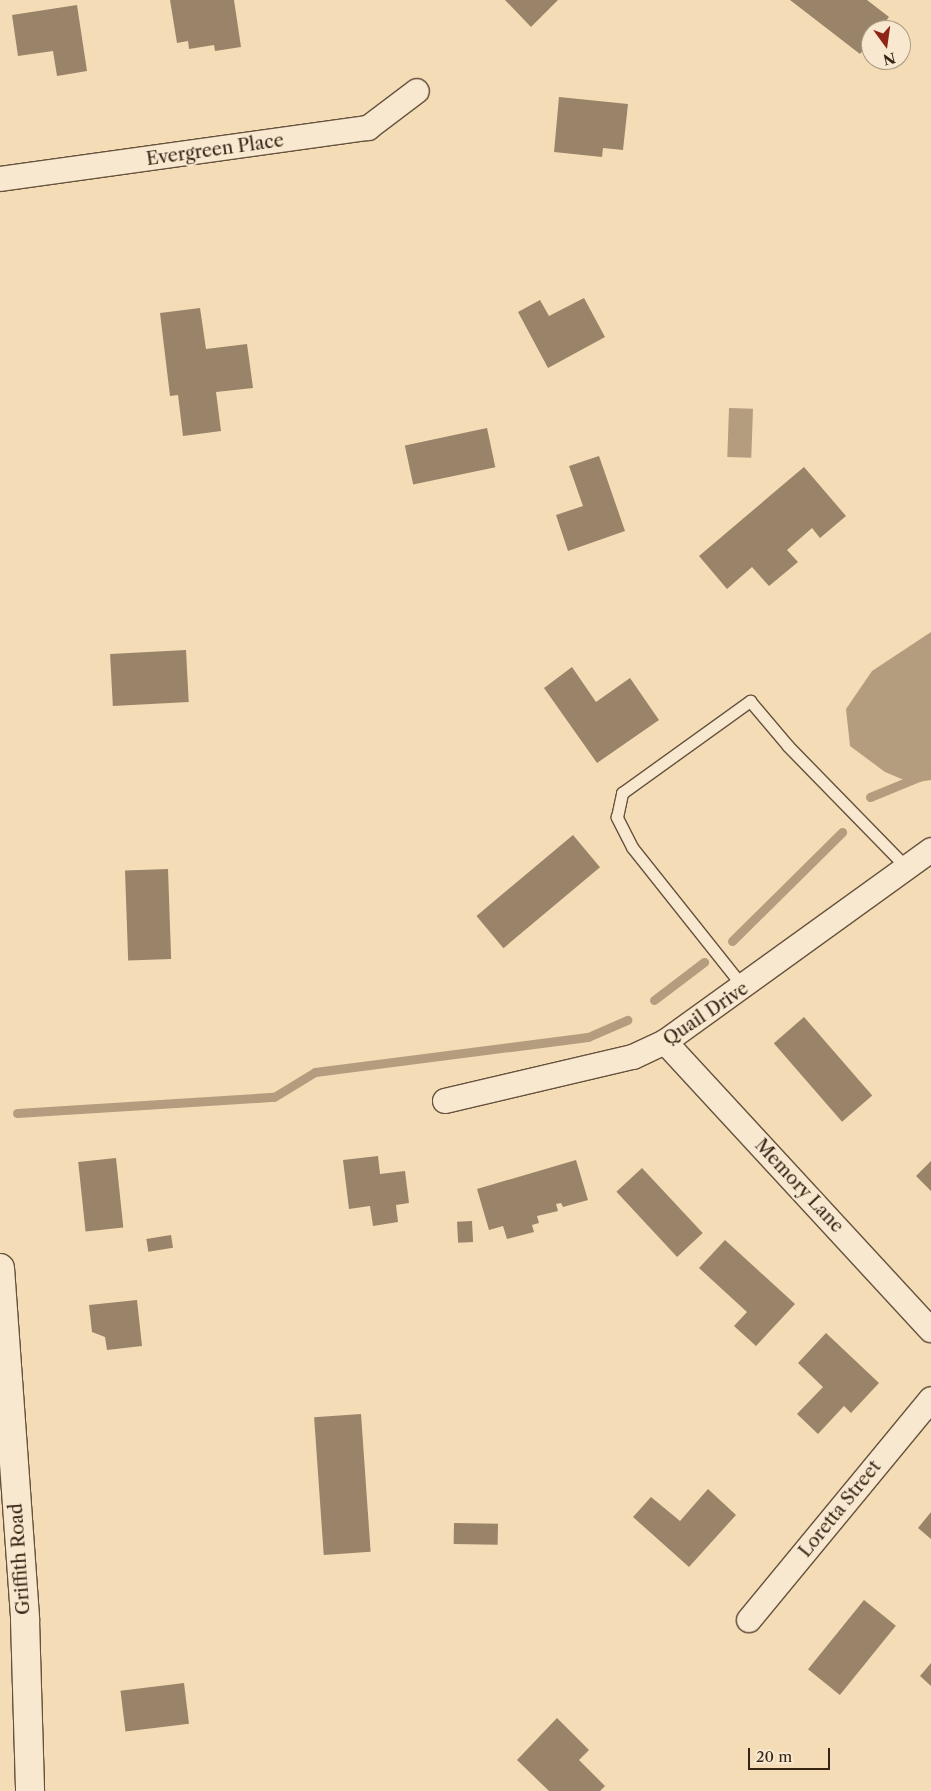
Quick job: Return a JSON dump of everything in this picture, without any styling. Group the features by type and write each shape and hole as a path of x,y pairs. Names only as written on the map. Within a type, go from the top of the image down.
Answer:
{"street":[{"name":"Evergreen Place","path":"0,179 368,128 417,91"},
{"name":"Quail Drive","path":"445,1101 633,1057 665,1042 744,988 931,850"},
{"name":"Memory Lane","path":"665,1042 931,1330"},
{"name":"Griffith Road","path":"0,1268 2,1360 25,1620 30,1791"},
{"name":"Loretta Street","path":"749,1620 931,1399"}],"lane":[{"path":"744,988 632,847 617,817 622,793 750,702 788,746 906,868"}],"shaded area":[{"path":"729,408 753,409 751,458 727,457"},
{"path":"931,632 931,780 911,783 885,772 850,746 846,709 872,671"}],"building":[{"path":"170,0 234,0 241,47 215,51 214,45 189,49 188,41 177,43"},
{"path":"505,0 558,0 531,27"},
{"path":"790,0 867,0 889,17 887,20 861,20 860,54"},
{"path":"77,5 87,71 57,76 53,51 18,56 12,15"},
{"path":"559,97 628,104 623,150 603,148 602,157 554,152"},
{"path":"584,298 605,337 548,368 518,312 540,300 549,316"},
{"path":"200,308 206,349 247,344 253,388 216,392 221,431 183,436 178,395 170,396 160,313"},
{"path":"487,428 495,467 413,485 405,445"},
{"path":"599,456 625,531 568,551 556,515 583,506 569,466"},
{"path":"804,467 846,516 820,538 812,528 787,550 798,562 769,586 752,567 727,589 699,556"},
{"path":"186,650 189,702 113,706 110,654"},
{"path":"572,667 596,702 630,678 659,720 597,763 544,688"},
{"path":"573,835 600,867 503,948 476,916"},
{"path":"168,869 171,959 128,960 125,871"},
{"path":"804,1017 872,1095 842,1122 774,1043"},
{"path":"378,1156 380,1174 405,1171 409,1203 396,1205 398,1222 373,1226 370,1206 349,1209 343,1160"},
{"path":"116,1158 123,1228 86,1232 78,1162"},
{"path":"576,1160 588,1200 563,1207 561,1203 556,1204 558,1211 537,1216 539,1223 532,1225 534,1232 507,1239 503,1226 489,1230 477,1189"},
{"path":"931,1161 931,1191 916,1176"},
{"path":"642,1168 703,1233 677,1257 616,1192"},
{"path":"472,1221 473,1242 458,1243 457,1222"},
{"path":"171,1235 173,1248 148,1252 146,1239"},
{"path":"725,1240 795,1304 756,1346 734,1326 747,1312 699,1268"},
{"path":"137,1300 142,1346 107,1350 105,1337 92,1332 89,1305"},
{"path":"826,1333 879,1383 851,1413 844,1406 818,1434 797,1414 823,1387 798,1363"},
{"path":"361,1414 371,1552 324,1555 314,1417"},
{"path":"708,1489 736,1515 689,1567 633,1517 651,1497 680,1521"},
{"path":"931,1512 931,1539 918,1528"},
{"path":"454,1523 498,1524 498,1545 454,1544"},
{"path":"864,1600 896,1626 840,1695 808,1669"},
{"path":"931,1663 931,1686 920,1676"},
{"path":"184,1683 189,1724 125,1731 120,1691"},
{"path":"557,1718 589,1750 579,1760 605,1786 600,1791 549,1791 517,1760"}],"waterway":[{"path":"870,797 931,772"},
{"path":"732,941 842,832"},
{"path":"654,1000 704,962"},
{"path":"17,1113 274,1097 315,1072 588,1037 627,1020"}]}
